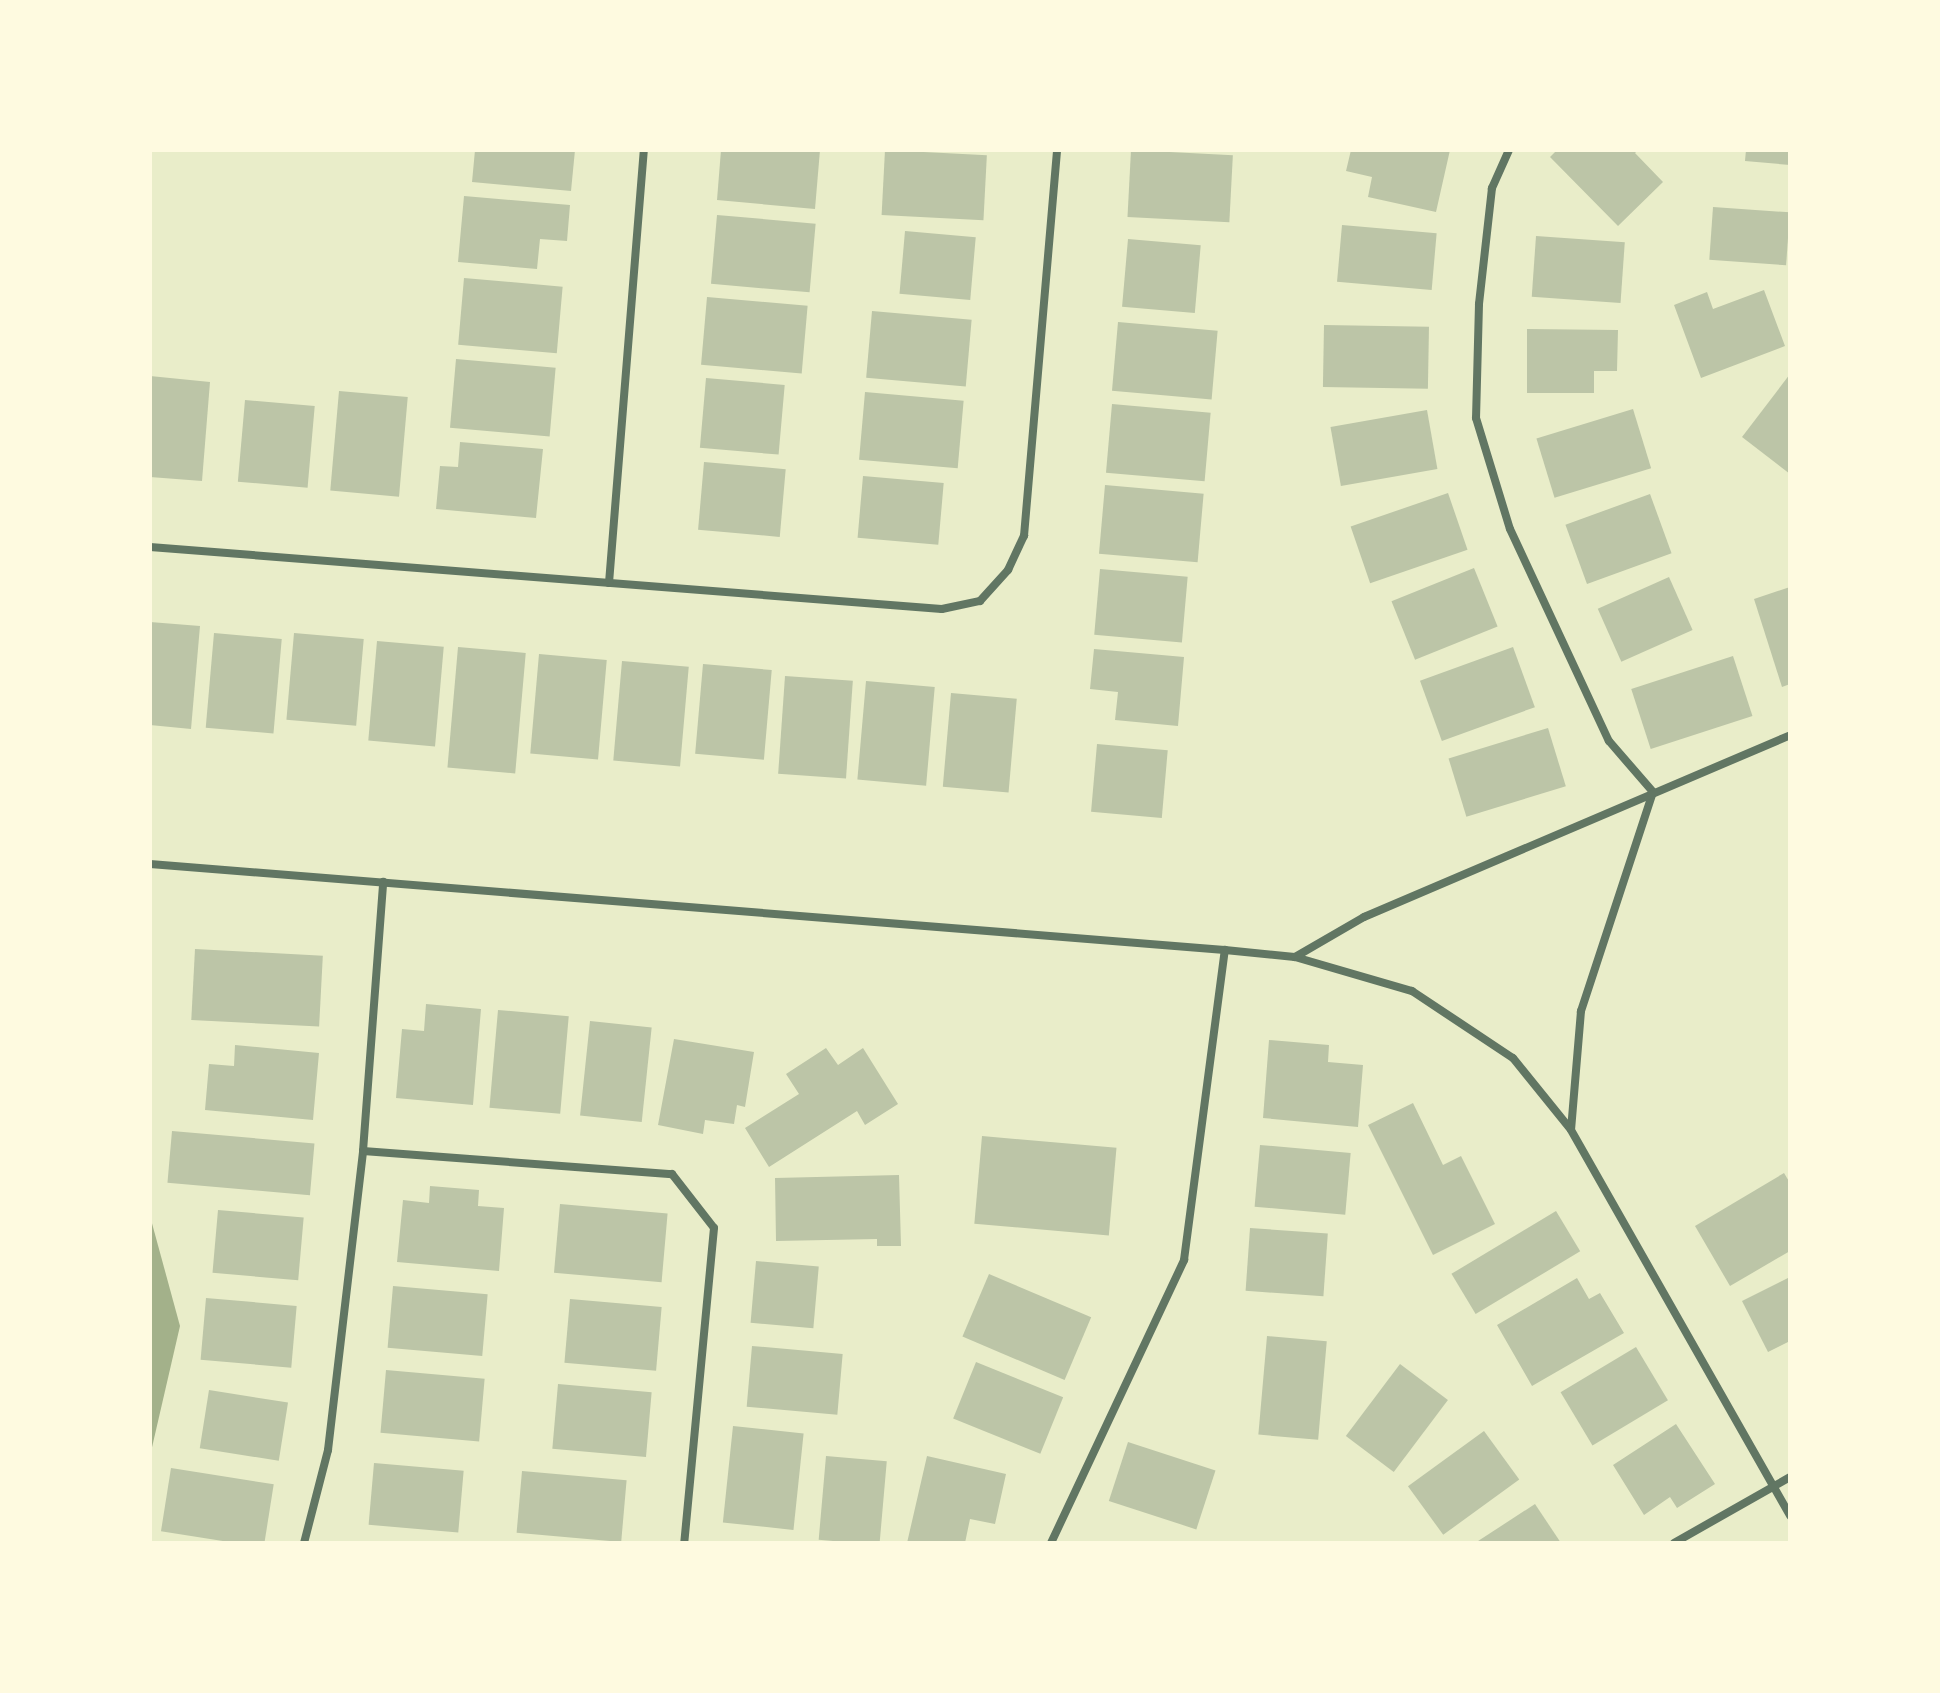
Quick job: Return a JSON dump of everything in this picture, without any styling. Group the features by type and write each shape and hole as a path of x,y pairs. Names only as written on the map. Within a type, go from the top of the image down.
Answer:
{"street":[{"path":"609,583 644,150"},
{"path":"150,547 942,609 980,601 1008,570 1024,536 1057,150"},
{"path":"1509,150 1492,188 1479,304 1476,418 1510,529 1609,741 1653,792"},
{"path":"1295,957 1364,917 1790,735"},
{"path":"1571,1130 1581,1011 1653,792"},
{"path":"150,864 1295,957 1412,991 1513,1058 1571,1130 1790,1516"},
{"path":"304,1543 328,1450 363,1151 383,882"},
{"path":"1051,1543 1184,1260 1225,950"},
{"path":"363,1151 672,1174 714,1228 684,1543"},
{"path":"1674,1543 1790,1477"}],"shaded area":[{"path":"150,1216 180,1326 150,1456"}],"building":[{"path":"475,150 575,150 571,191 472,182"},
{"path":"721,150 820,150 815,209 717,200"},
{"path":"885,150 987,155 983,220 882,215"},
{"path":"1131,150 1233,155 1229,222 1127,217"},
{"path":"1351,150 1450,150 1436,212 1368,197 1372,177 1346,171"},
{"path":"1557,150 1638,150 1635,153 1663,182 1618,226 1550,157"},
{"path":"1746,150 1790,150 1790,165 1745,161"},
{"path":"464,196 570,205 567,241 540,239 537,269 458,262"},
{"path":"1713,207 1790,212 1786,265 1709,260"},
{"path":"717,215 816,224 810,292 711,284"},
{"path":"1342,225 1437,233 1432,290 1337,282"},
{"path":"905,231 976,237 970,300 900,294"},
{"path":"1536,236 1625,242 1621,303 1532,297"},
{"path":"1128,239 1201,245 1195,313 1122,307"},
{"path":"464,278 563,287 557,353 458,345"},
{"path":"1764,290 1785,346 1701,378 1674,305 1707,292 1713,309"},
{"path":"707,297 808,306 802,374 701,365"},
{"path":"872,311 972,320 966,386 866,378"},
{"path":"1118,322 1218,331 1212,399 1112,391"},
{"path":"1324,325 1429,327 1428,389 1323,387"},
{"path":"1527,329 1618,330 1617,371 1594,371 1594,393 1527,393"},
{"path":"456,359 556,368 550,436 450,428"},
{"path":"1790,374 1790,474 1742,437"},
{"path":"150,376 210,382 202,481 150,477"},
{"path":"706,378 785,385 779,455 700,448"},
{"path":"339,391 408,397 399,497 330,491"},
{"path":"865,392 964,401 958,468 859,460"},
{"path":"245,400 315,406 308,488 238,482"},
{"path":"1112,404 1211,413 1205,481 1106,473"},
{"path":"1633,409 1651,468 1555,498 1536,439"},
{"path":"1427,410 1437,469 1341,486 1330,427"},
{"path":"460,442 543,449 536,518 436,509 440,466 458,467"},
{"path":"704,462 786,469 780,537 698,530"},
{"path":"863,476 944,483 938,545 858,538"},
{"path":"1105,485 1204,494 1198,562 1099,554"},
{"path":"1448,493 1468,550 1370,583 1351,527"},
{"path":"1650,494 1672,553 1587,584 1565,525"},
{"path":"1474,568 1498,626 1415,660 1391,601"},
{"path":"1100,569 1188,577 1182,642 1094,635"},
{"path":"1669,577 1693,630 1621,662 1598,609"},
{"path":"1790,587 1790,684 1782,687 1754,599"},
{"path":"150,622 200,626 191,729 150,725"},
{"path":"214,633 282,639 273,734 206,728"},
{"path":"294,633 364,639 356,726 286,720"},
{"path":"377,641 444,647 435,746 368,741"},
{"path":"458,647 526,653 515,773 447,768"},
{"path":"1513,647 1535,707 1442,741 1420,681"},
{"path":"1094,649 1184,657 1178,726 1115,720 1118,692 1090,689"},
{"path":"539,654 607,660 598,760 530,754"},
{"path":"1733,656 1752,716 1651,749 1631,689"},
{"path":"622,661 689,667 680,766 613,761"},
{"path":"703,664 772,670 764,760 695,754"},
{"path":"785,676 853,681 846,779 778,774"},
{"path":"866,681 935,687 926,786 857,780"},
{"path":"951,693 1017,699 1009,792 943,787"},
{"path":"1548,728 1566,786 1466,817 1449,758"},
{"path":"1097,744 1168,750 1162,818 1091,812"},
{"path":"195,949 323,956 319,1027 191,1020"},
{"path":"426,1004 481,1009 473,1105 396,1098 402,1029 424,1031"},
{"path":"498,1010 569,1016 560,1114 489,1108"},
{"path":"590,1021 652,1027 642,1122 580,1115"},
{"path":"674,1039 754,1052 745,1107 737,1105 734,1124 705,1120 703,1134 658,1125"},
{"path":"1269,1040 1329,1045 1328,1062 1363,1065 1358,1127 1263,1118"},
{"path":"235,1045 319,1053 313,1120 205,1110 209,1064 234,1066"},
{"path":"826,1048 838,1065 863,1048 898,1104 865,1125 857,1111 769,1167 745,1128 799,1094 786,1074"},
{"path":"1413,1103 1443,1165 1461,1156 1495,1224 1433,1255 1368,1125"},
{"path":"172,1131 314,1143 310,1195 167,1183"},
{"path":"982,1136 1116,1148 1109,1235 974,1224"},
{"path":"1260,1145 1351,1153 1345,1215 1255,1207"},
{"path":"1784,1173 1790,1183 1790,1251 1730,1286 1695,1226"},
{"path":"899,1175 901,1246 877,1246 877,1239 776,1241 775,1178"},
{"path":"430,1186 479,1190 478,1206 504,1208 499,1271 397,1262 403,1200 429,1203"},
{"path":"560,1204 668,1213 662,1282 554,1273"},
{"path":"218,1210 304,1217 298,1280 213,1273"},
{"path":"1556,1211 1580,1251 1476,1314 1451,1274"},
{"path":"1250,1228 1328,1233 1323,1296 1246,1291"},
{"path":"756,1261 819,1266 813,1328 751,1323"},
{"path":"989,1274 1091,1317 1065,1380 962,1337"},
{"path":"1790,1277 1790,1341 1768,1352 1742,1301"},
{"path":"1577,1278 1589,1299 1600,1293 1624,1333 1532,1386 1497,1325"},
{"path":"393,1286 488,1294 482,1356 388,1348"},
{"path":"206,1298 297,1306 291,1368 201,1360"},
{"path":"570,1299 662,1307 656,1371 564,1363"},
{"path":"1267,1336 1327,1341 1318,1440 1258,1435"},
{"path":"752,1346 843,1354 837,1415 747,1407"},
{"path":"1636,1347 1668,1400 1593,1445 1561,1392"},
{"path":"976,1362 1063,1397 1040,1454 953,1419"},
{"path":"1400,1364 1448,1400 1394,1472 1346,1436"},
{"path":"386,1370 485,1379 479,1441 381,1433"},
{"path":"558,1384 652,1392 646,1457 552,1449"},
{"path":"209,1390 288,1403 279,1461 200,1448"},
{"path":"1676,1424 1715,1484 1677,1508 1670,1497 1644,1515 1613,1465"},
{"path":"733,1426 804,1433 793,1530 723,1522"},
{"path":"1484,1431 1519,1480 1443,1535 1408,1486"},
{"path":"1128,1442 1215,1470 1196,1529 1109,1501"},
{"path":"826,1456 887,1461 880,1543 819,1540"},
{"path":"927,1456 1006,1474 995,1524 970,1519 965,1543 907,1543"},
{"path":"374,1463 464,1471 458,1533 369,1525"},
{"path":"171,1468 274,1484 264,1543 235,1543 161,1531"},
{"path":"522,1471 627,1480 621,1542 517,1533"},
{"path":"1535,1504 1561,1543 1475,1543"}]}
